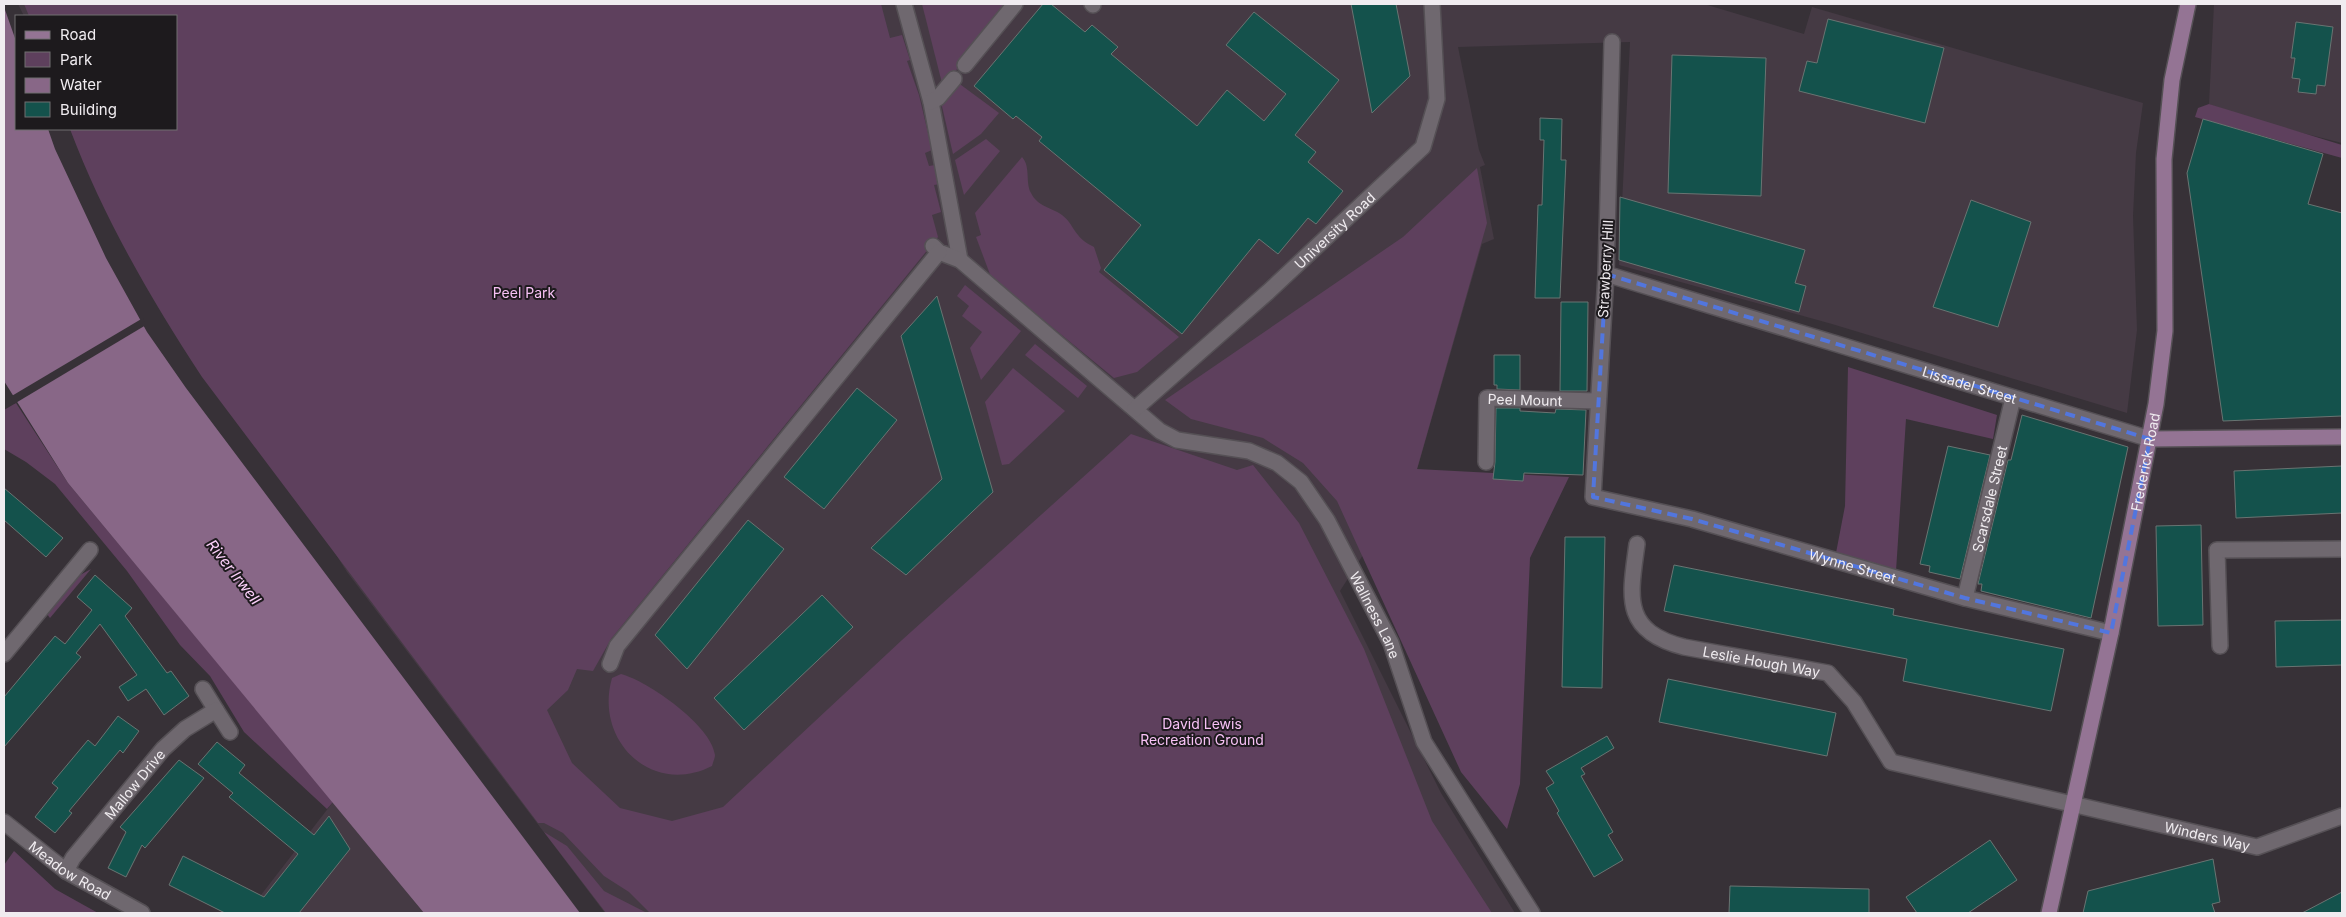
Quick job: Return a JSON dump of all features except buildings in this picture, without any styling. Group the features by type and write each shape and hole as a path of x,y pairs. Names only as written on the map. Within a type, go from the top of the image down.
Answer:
{"main road":[{"name":"Frederick Road","path":"2049,913 2111,632 2150,439 2165,331 2164,159 2170,100 2188,4"},
{"name":"Lissadel Street","path":"2150,439 2342,437"}],"street":[{"path":"904,4 931,102 960,260"},
{"path":"965,65 1015,4"},
{"name":"University Road","path":"1135,409 1268,292 1423,147 1437,99 1432,4"},
{"name":"Strawberry Hill","path":"1593,497 1606,274 1612,42"},
{"path":"931,102 938,98 954,79"},
{"name":"Wallness Lane","path":"610,664 617,646 936,249 960,260 1160,431 1176,440 1249,450 1277,463 1301,482 1327,520 1391,643 1424,742 1532,913"},
{"name":"Lissadel Street","path":"1606,274 2150,439"},
{"name":"Peel Mount","path":"1486,462 1487,398 1598,401"},
{"name":"Scarsdale Street","path":"1965,598 2013,398"},
{"name":"Wynne Street","path":"1593,497 1692,519 1965,598 2111,632"},
{"name":"Leslie Hough Way","path":"1637,544 1630,590 1632,606 1638,619 1651,634 1663,642 1828,673 1854,702 1891,762 2072,802"},
{"path":"2220,646 2217,550 2342,549"},
{"path":"4,654 90,550"},
{"path":"203,689 230,732"},
{"name":"Mallow Drive","path":"66,871 72,858 163,749 185,729 216,710"},
{"name":"Winders Way","path":"2072,802 2257,847 2342,816"},
{"name":"Meadow Road","path":"4,822 66,871 142,913"}],"highlighted area":[{"path":"1606,274 2150,439 2111,633 1965,598 1692,519 1593,497"}],"shaded area":[{"path":"18,4 1704,4 1804,34 1812,7 2143,103 2136,153 2133,216 2137,330 2127,413 1832,324 1619,265 1630,42 1458,47 1479,150 1485,165 1480,167 1494,239 1482,244 1417,470 1340,591 1441,793 1515,913 605,913 347,572 76,143 70,130 178,130 178,15 24,15"},
{"path":"2214,4 2342,4 2342,143 2260,122 2209,104"},
{"path":"333,802 424,913 247,913"}],"green space":[{"name":"Peel Park","path":"24,4 881,4 890,38 902,35 910,60 907,61 919,95 932,150 925,153 929,166 935,165 940,184 934,185 941,212 932,215 938,237 611,639 593,671 577,669 568,690 547,710 572,763 620,808 672,821 723,807 902,640 1131,434 1237,470 1253,465 1299,523 1364,649 1432,821 1492,913 650,913 629,892 604,876 563,833 544,823 538,823 202,377 164,318 129,257 97,194 70,130 178,130 178,15 29,15"},
{"path":"922,4 1008,4 943,87"},
{"path":"957,82 999,113 981,134 953,154 941,102"},
{"path":"2209,104 2342,145 2342,158 2195,117 2198,108"},
{"path":"986,139 1000,151 964,195 955,160"},
{"path":"1022,157 1026,165 1029,189 1034,198 1062,215 1082,239 1094,247 1101,268 1099,272 1179,337 1137,372 1114,378 991,277 976,237 981,235 975,213"},
{"path":"1477,168 1487,223 1417,469 1569,477 1530,558 1520,784 1507,829 1461,772 1337,501 1303,463 1263,438 1191,419 1165,400 1403,237"},
{"path":"965,285 1021,331 981,380 970,348 982,332 962,316 969,306 957,296"},
{"path":"1035,344 1087,386 1078,398 1025,355"},
{"path":"1848,367 1997,415 1993,439 1906,419 1896,571 1836,553 1845,506"},
{"path":"1013,368 1065,411 1009,464 1002,465 985,402"},
{"path":"16,403 68,483 333,802 327,809 244,732 210,676 180,645 127,571 55,484 26,462 4,449 4,410"},
{"path":"91,569 50,618 47,614 80,575"},
{"path":"621,674 633,678 662,695 691,718 711,743 715,755 712,766 689,774 668,774 649,768 632,757 620,741 611,722 609,701 612,678"},
{"path":"544,832 567,846 604,891 647,913 606,913"},
{"path":"14,851 55,889 98,913 4,913 4,865"}],"water":[{"name":"River Irwell","path":"4,7 15,38 15,130 48,130 55,149 106,258 147,332 186,388 580,913 424,913 68,483 4,381"}],"pier":[{"path":"143,318 146,325 14,404 10,397"}],"park label":[{"name":"David Lewis Recreation Ground","path":"1202,732"}]}
